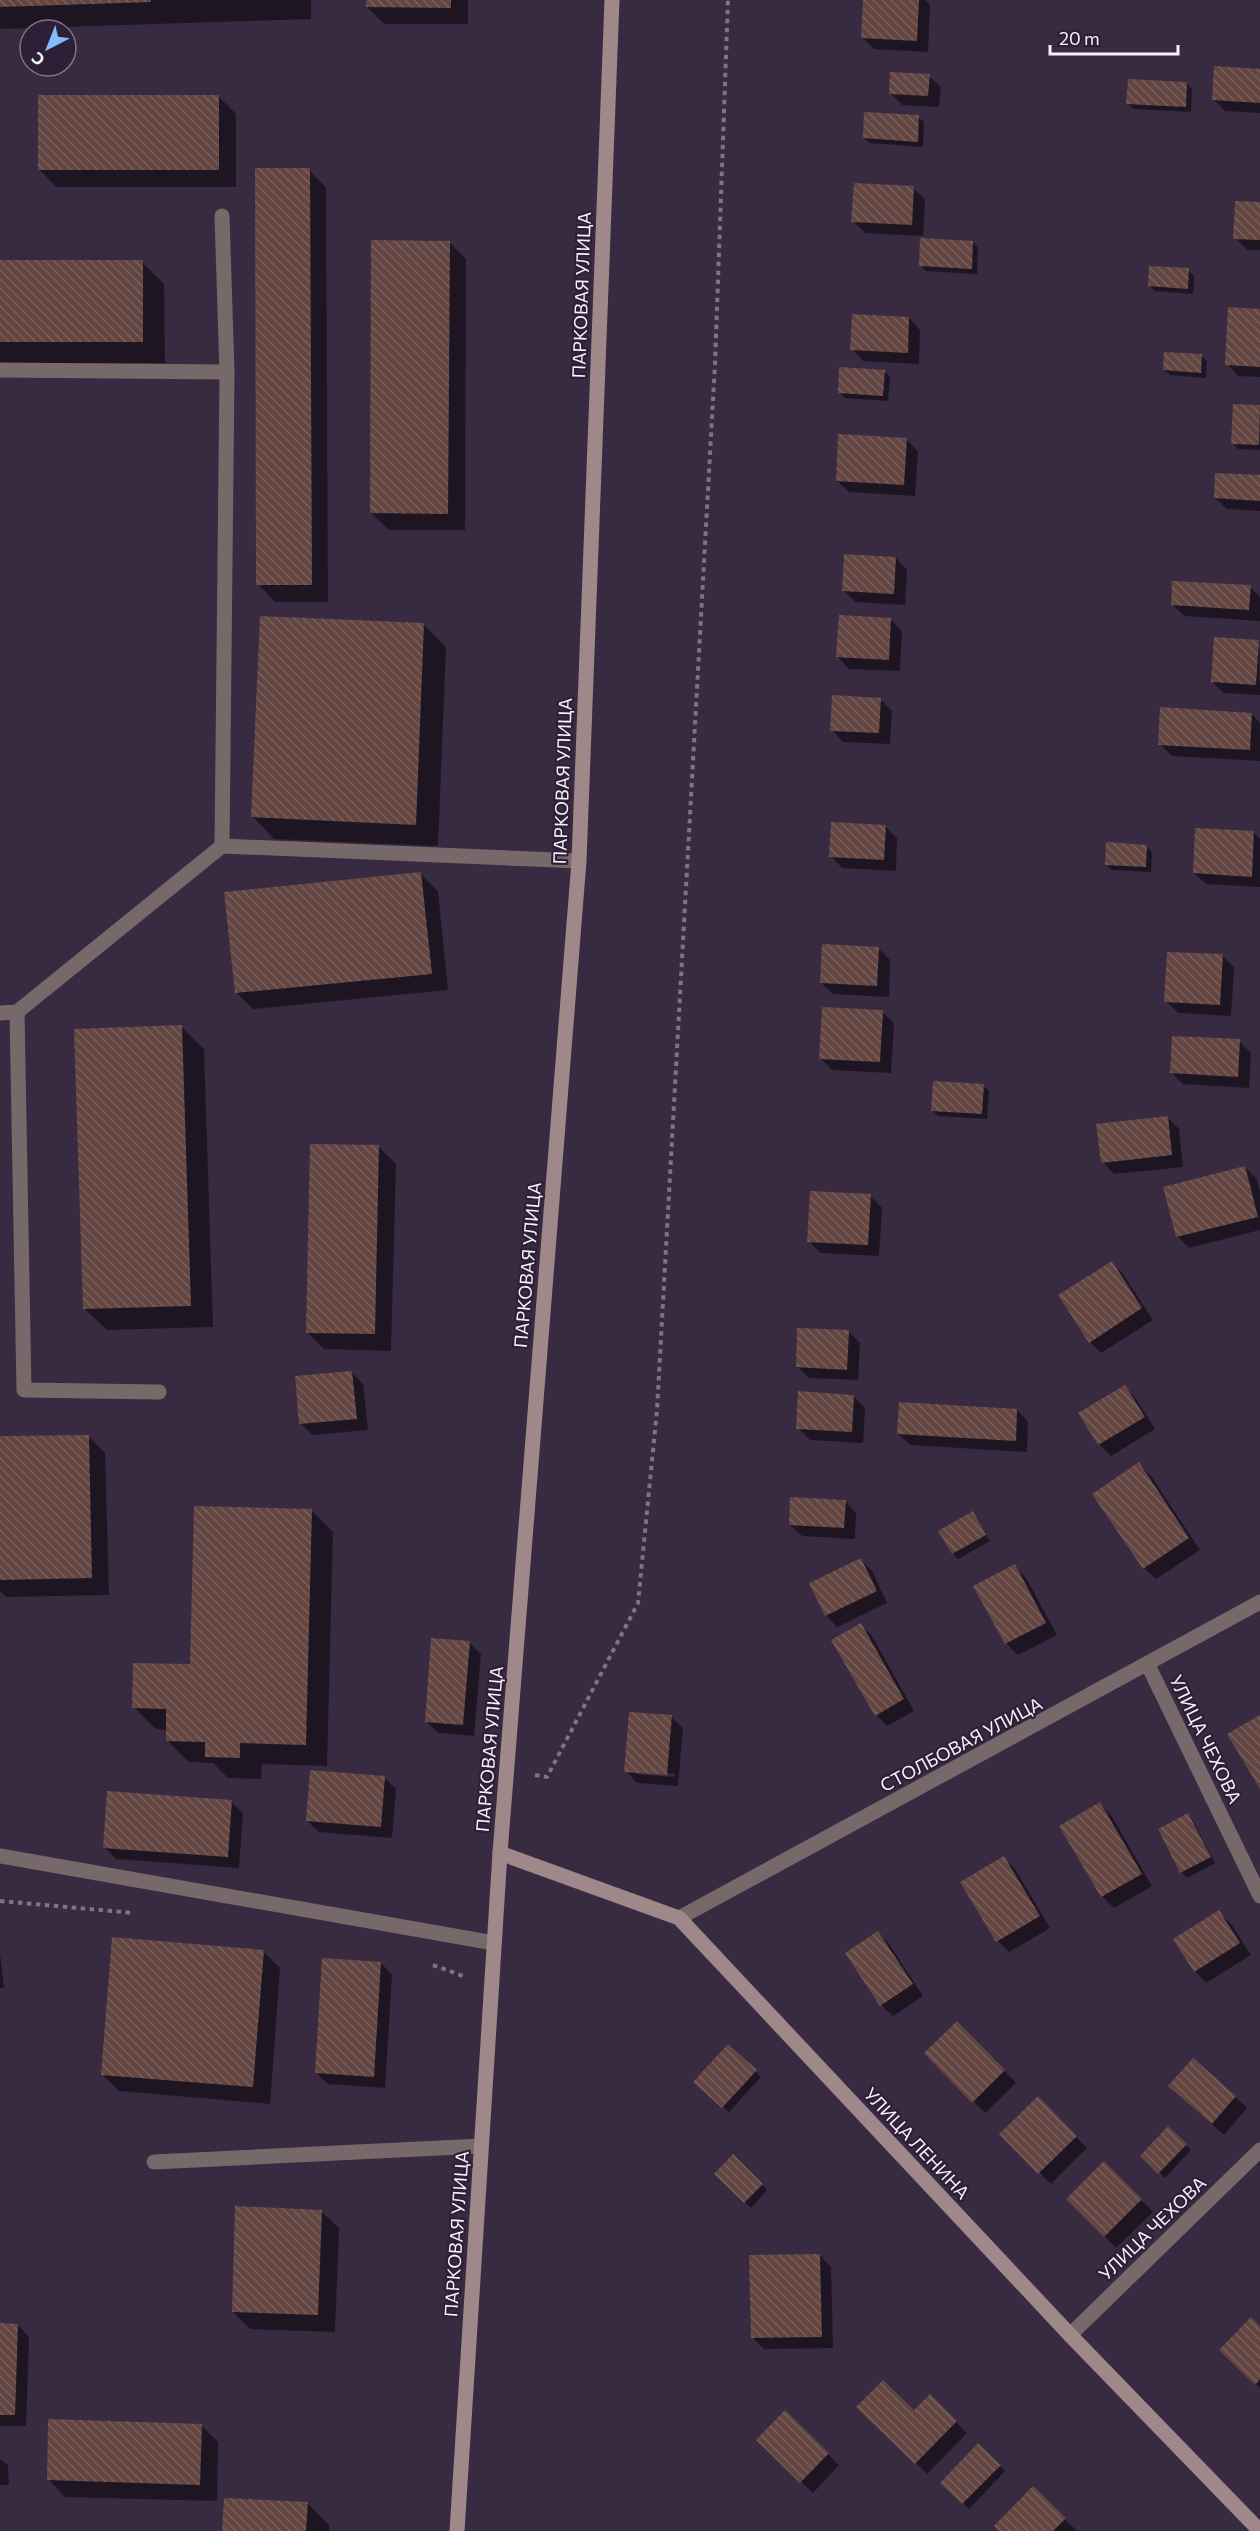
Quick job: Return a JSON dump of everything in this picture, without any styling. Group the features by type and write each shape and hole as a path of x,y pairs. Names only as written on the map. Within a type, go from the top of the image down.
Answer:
{"main road":[{"name":"ПАРКОВАЯ УЛИЦА","path":"457,2531 500,1853 579,861 612,0"},
{"name":"УЛИЦА ЛЕНИНА","path":"500,1853 679,1918 1070,2335 1260,2531"}],"street":[{"path":"222,216 227,372 222,846"},
{"path":"0,370 227,372"},
{"path":"0,1012 17,1012 222,846 579,861"},
{"path":"17,1012 24,1390 159,1392"},
{"name":"СТОЛБОВАЯ УЛИЦА","path":"679,1918 1148,1665 1260,1602"},
{"name":"УЛИЦА ЧЕХОВА","path":"1148,1665 1260,1896"},
{"path":"0,1856 494,1943"},
{"path":"154,2162 481,2146"},
{"name":"УЛИЦА ЧЕХОВА","path":"1070,2335 1260,2150"}],"path":[{"path":"507,1772 548,1777 638,1603 659,1386 715,364 728,0"}],"building":[{"path":"0,0 151,0 151,2 0,7"},
{"path":"366,0 451,0 451,8 366,7"},
{"path":"863,0 919,0 917,41 861,38"},
{"path":"1214,66 1260,69 1260,103 1212,100"},
{"path":"890,72 930,74 928,96 889,94"},
{"path":"1128,79 1187,82 1186,107 1126,104"},
{"path":"38,95 219,95 219,170 38,170"},
{"path":"864,112 919,115 918,142 863,138"},
{"path":"255,168 310,168 312,585 256,585"},
{"path":"854,183 914,186 912,225 851,222"},
{"path":"1235,201 1260,202 1260,240 1233,239"},
{"path":"920,238 973,241 972,269 919,266"},
{"path":"371,240 450,241 448,514 370,513"},
{"path":"0,260 143,260 143,342 0,342"},
{"path":"1149,266 1189,268 1188,289 1148,286"},
{"path":"1228,307 1260,309 1260,367 1225,365"},
{"path":"852,314 909,317 908,353 850,350"},
{"path":"1164,352 1202,354 1201,373 1163,370"},
{"path":"839,367 885,370 883,396 838,393"},
{"path":"1233,404 1260,405 1259,445 1231,444"},
{"path":"838,434 907,438 904,485 836,481"},
{"path":"1215,473 1260,475 1260,501 1214,498"},
{"path":"844,554 896,557 894,594 842,591"},
{"path":"1172,581 1251,585 1249,610 1171,605"},
{"path":"839,615 891,618 889,660 836,657"},
{"path":"260,616 424,623 416,825 251,817"},
{"path":"1214,637 1259,640 1256,685 1211,682"},
{"path":"832,695 881,698 879,733 830,731"},
{"path":"1160,707 1252,713 1250,750 1158,745"},
{"path":"831,822 886,825 884,860 829,857"},
{"path":"1195,828 1254,831 1252,877 1193,873"},
{"path":"1106,842 1147,845 1146,867 1105,865"},
{"path":"421,872 432,974 235,993 224,892"},
{"path":"822,944 879,947 877,986 820,983"},
{"path":"1167,952 1223,954 1220,1005 1164,1002"},
{"path":"822,1007 883,1010 880,1062 819,1059"},
{"path":"182,1025 191,1306 83,1309 74,1029"},
{"path":"1172,1036 1240,1039 1238,1077 1170,1073"},
{"path":"933,1081 984,1084 982,1114 931,1111"},
{"path":"1168,1116 1172,1155 1101,1163 1096,1124"},
{"path":"310,1144 379,1145 375,1334 306,1333"},
{"path":"1245,1166 1258,1217 1176,1237 1163,1187"},
{"path":"810,1191 871,1194 868,1245 807,1242"},
{"path":"1112,1261 1142,1308 1089,1343 1058,1295"},
{"path":"797,1328 849,1330 847,1370 796,1367"},
{"path":"352,1371 357,1419 299,1424 295,1376"},
{"path":"1125,1385 1145,1417 1098,1445 1078,1413"},
{"path":"798,1391 854,1395 852,1432 796,1429"},
{"path":"899,1402 1017,1409 1016,1441 897,1434"},
{"path":"89,1435 92,1578 0,1580 0,1436"},
{"path":"1139,1462 1189,1538 1143,1569 1092,1494"},
{"path":"790,1497 846,1500 844,1528 789,1525"},
{"path":"194,1506 312,1509 306,1745 240,1743 240,1758 205,1757 205,1742 166,1741 166,1709 132,1708 133,1663 190,1664"},
{"path":"973,1511 986,1535 952,1554 938,1531"},
{"path":"861,1558 877,1591 825,1616 809,1583"},
{"path":"1015,1564 1046,1623 1005,1644 973,1586"},
{"path":"861,1623 904,1699 875,1716 831,1640"},
{"path":"431,1638 470,1641 463,1725 425,1722"},
{"path":"629,1712 672,1715 667,1775 624,1772"},
{"path":"1260,1715 1260,1789 1227,1734"},
{"path":"310,1770 385,1776 381,1827 306,1821"},
{"path":"107,1791 232,1800 228,1857 103,1848"},
{"path":"1100,1802 1142,1874 1101,1897 1059,1826"},
{"path":"1188,1813 1211,1857 1180,1873 1158,1829"},
{"path":"1004,1856 1040,1916 996,1942 960,1882"},
{"path":"1219,1910 1240,1943 1194,1972 1173,1939"},
{"path":"878,1931 913,1984 880,2006 845,1953"},
{"path":"112,1937 264,1950 253,2087 101,2075"},
{"path":"322,1958 381,1962 374,2077 315,2073"},
{"path":"957,2021 1005,2070 972,2103 924,2053"},
{"path":"728,2044 757,2070 722,2108 693,2082"},
{"path":"1193,2058 1236,2096 1212,2124 1168,2086"},
{"path":"1038,2096 1077,2136 1038,2174 999,2134"},
{"path":"1168,2126 1187,2144 1158,2174 1140,2156"},
{"path":"733,2154 763,2184 744,2203 714,2174"},
{"path":"1104,2161 1142,2199 1104,2237 1066,2199"},
{"path":"235,2206 322,2210 318,2315 232,2312"},
{"path":"820,2254 822,2337 751,2338 749,2255"},
{"path":"1251,2317 1260,2326 1260,2379 1255,2385 1219,2350"},
{"path":"0,2323 18,2324 15,2415 0,2415"},
{"path":"883,2380 914,2410 930,2394 957,2421 915,2464 856,2407"},
{"path":"785,2410 829,2453 800,2483 756,2440"},
{"path":"48,2419 202,2424 200,2485 47,2480"},
{"path":"978,2443 1001,2465 962,2504 940,2483"},
{"path":"1033,2486 1066,2518 1053,2531 999,2531 994,2526"},
{"path":"224,2498 308,2502 306,2531 222,2531"}]}
